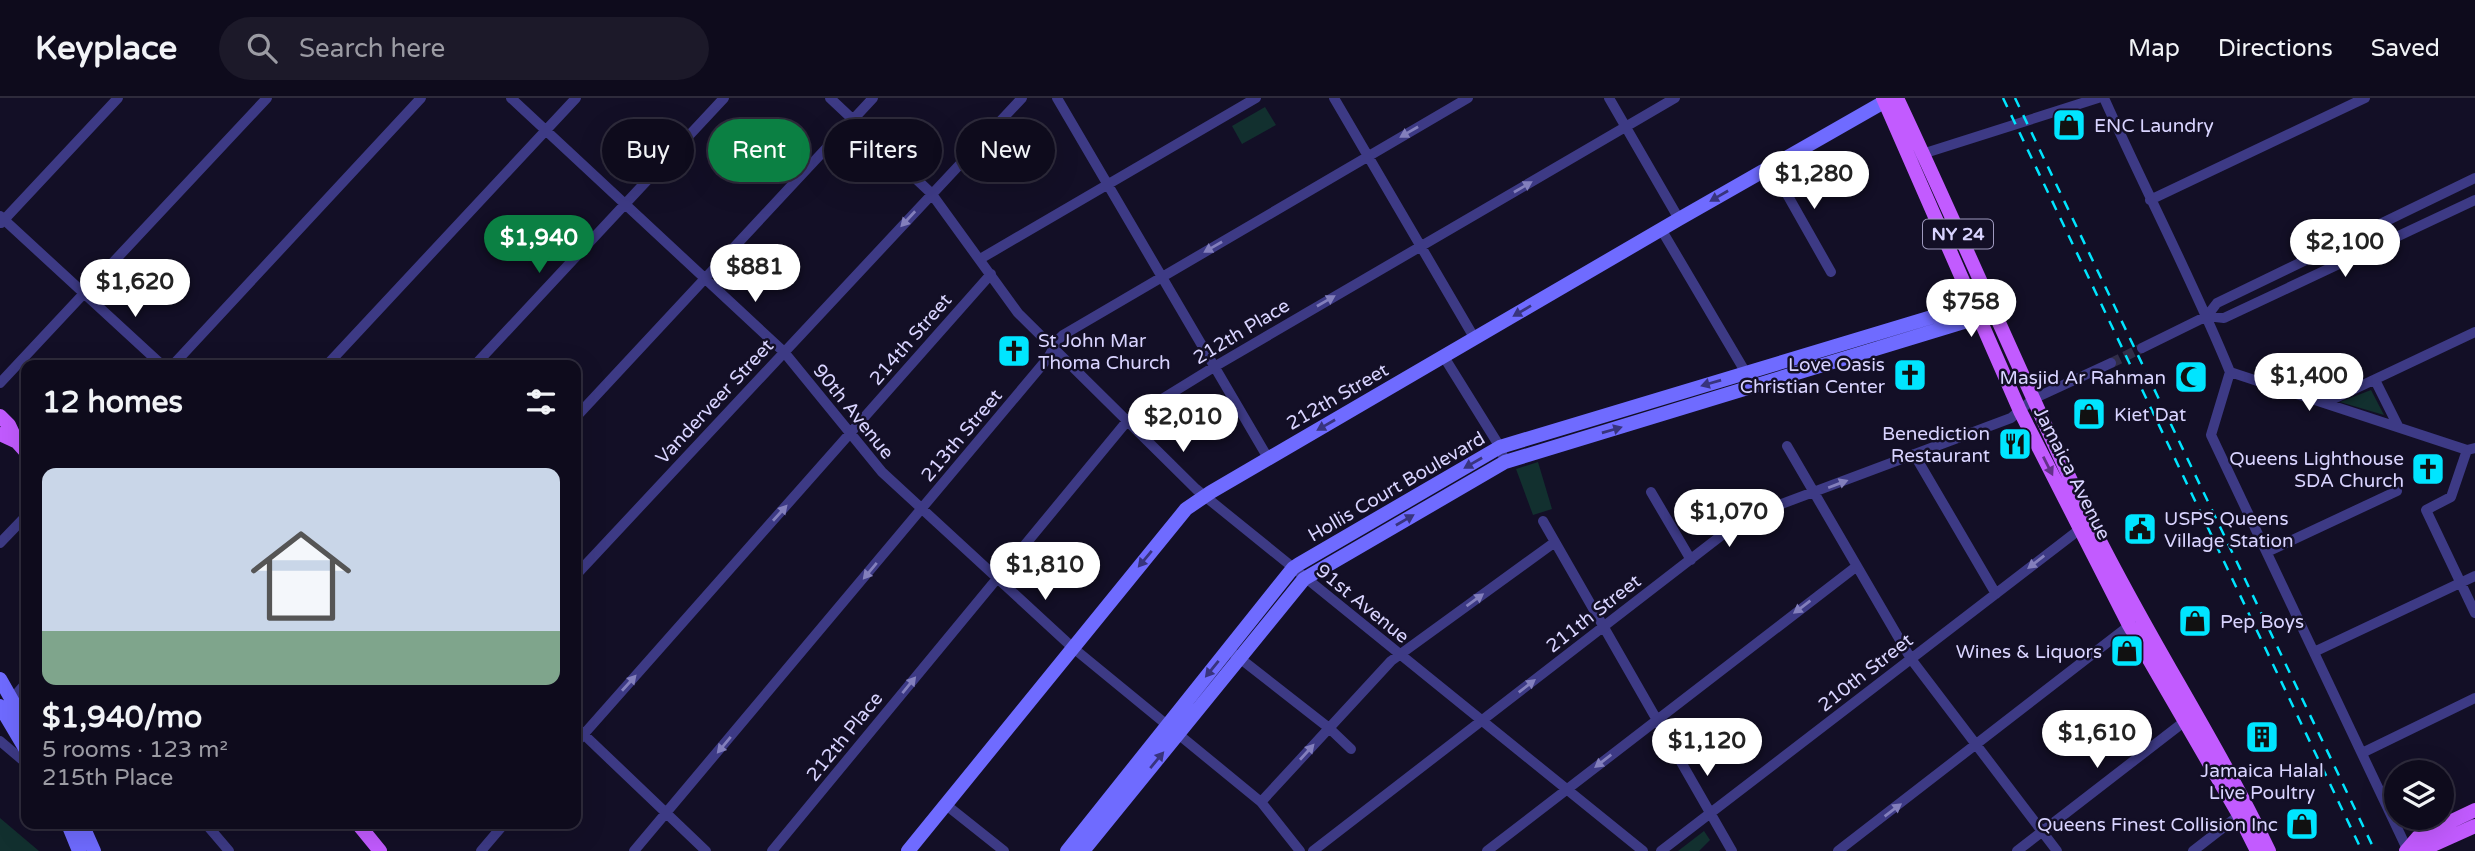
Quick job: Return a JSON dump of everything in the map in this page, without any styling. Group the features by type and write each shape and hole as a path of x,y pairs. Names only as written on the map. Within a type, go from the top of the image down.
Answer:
{"main road":[{"name":"Jamaica Avenue","path":"1889,99 1983,309 2020,411 2135,621 2269,851"},
{"name":"212th Street","path":"908,851 1186,509 1268,458 1889,99"},
{"name":"Jamaica Avenue","path":"1983,309 2033,400 2085,526"},
{"name":"Hollis Court Boulevard","path":"1129,784 1179,734 1293,568 1437,502 1505,462 1664,415 1804,355 1865,336 1983,309"},
{"name":"Hollis Court Boulevard","path":"1068,851 1091,832 1129,784 1167,724 1304,579 1429,489 1500,447 1659,398 1809,370 1871,352 1983,309"},
{"path":"1865,336 1871,352"},
{"path":"1804,355 1809,370"},
{"path":"1659,398 1664,415"},
{"path":"0,416 9,425 21,447"},
{"path":"1576,423 1583,439"},
{"path":"0,434 21,447"},
{"path":"1429,489 1437,502"},
{"path":"0,679 6,702 4,726 21,745"},
{"path":"6,702 21,719"},
{"path":"2407,851 2418,837 2475,810"},
{"name":"Jamaica Avenue","path":"2244,812 2257,851"},
{"path":"2407,851 2424,849 2475,826"},
{"path":"70,829 79,851"},
{"path":"84,829 94,851"},
{"path":"362,829 380,851"},
{"name":"Hollis Court Boulevard","path":"1083,851 1091,832"}],"street":[{"path":"118,98 1,220 157,360"},
{"path":"22,360 267,98"},
{"path":"178,360 421,98"},
{"name":"90th Avenue","path":"511,98 784,352 882,472 1072,647 1261,802 1300,851"},
{"path":"332,360 576,98"},
{"path":"480,360 724,98"},
{"path":"830,98 853,119 873,98"},
{"name":"Vanderveer Street","path":"581,570 1022,98"},
{"path":"1057,98 1268,458"},
{"path":"980,259 1256,98"},
{"path":"1334,98 1475,339"},
{"name":"213th Street","path":"634,851 1048,358 1063,335 1468,98"},
{"path":"1609,98 1679,219"},
{"name":"212th Place","path":"772,851 1128,420 1675,98"},
{"path":"1915,156 2098,98"},
{"path":"2104,98 2207,316 2230,372 2211,435 2407,851"},
{"path":"2150,200 2365,98"},
{"path":"581,411 824,150"},
{"path":"1771,166 1831,272"},
{"path":"2142,348 2207,316 2217,303 2475,178"},
{"path":"919,182 931,193 991,274"},
{"path":"2207,316 2224,318 2475,200"},
{"path":"1661,229 1748,380"},
{"path":"2281,271 2289,289"},
{"name":"91st Avenue","path":"991,274 1018,313 1204,496 1643,851"},
{"name":"214th Street","path":"581,730 851,433 991,274"},
{"path":"2327,402 2475,332"},
{"path":"1444,357 1500,447 1505,462"},
{"path":"0,383 21,361"},
{"name":"211th Street","path":"1312,851 1744,518 2004,421 2033,400 2111,363"},
{"path":"2230,372 2471,449 2451,497 2426,510 2475,613"},
{"path":"2375,380 2398,426"},
{"path":"1787,446 1911,659 2057,851"},
{"path":"1914,454 1996,594"},
{"path":"2267,552 2397,491"},
{"path":"1651,492 1691,560"},
{"path":"0,542 21,521"},
{"path":"1543,521 1732,851"},
{"name":"210th Street","path":"1661,851 2085,526"},
{"path":"1261,802 1399,654 1555,542"},
{"path":"1487,851 1857,566"},
{"path":"2314,652 2475,576"},
{"path":"1838,851 2135,621"},
{"path":"1234,654 1329,728 1351,749"},
{"path":"6,702 21,688"},
{"path":"2362,753 2475,698"},
{"path":"2017,851 2190,717"},
{"path":"581,732 706,851"},
{"path":"0,741 21,759"},
{"path":"945,804 1004,851"},
{"path":"2193,851 2244,812"},
{"path":"210,829 229,851"},
{"path":"481,851 500,829"}],"green space":[{"path":"1265,107 1276,125 1242,144 1232,126"},
{"path":"2371,390 2384,415 2340,402"},
{"path":"1538,462 1552,509 1533,515 1516,469"},
{"path":"0,818 39,851 0,851"},
{"path":"1704,831 1710,840 1699,851 1678,851"}],"tunnel":[{"path":"2111,363 2142,348"}],"railway":[{"path":"2003,98 2362,851"},
{"path":"2015,98 2375,851"}],"place":[{"name":"ENC Laundry","path":"2069,125"},
{"name":"St John Mar Thoma Church","path":"1014,351"},
{"name":"Love Oasis Christian Center","path":"1910,375"},
{"name":"Masjid Ar Rahman","path":"2191,377"},
{"name":"Kiet Dat","path":"2089,414"},
{"name":"Benediction Restaurant","path":"2015,444"},
{"name":"Queens Lighthouse SDA Church","path":"2428,469"},
{"name":"USPS Queens Village Station","path":"2140,529"},
{"name":"Pep Boys","path":"2195,621"},
{"name":"Wines & Liquors","path":"2127,651"},
{"name":"Jamaica Halal Live Poultry","path":"2262,737"},
{"name":"Queens Finest Collision Inc","path":"2302,824"}]}
